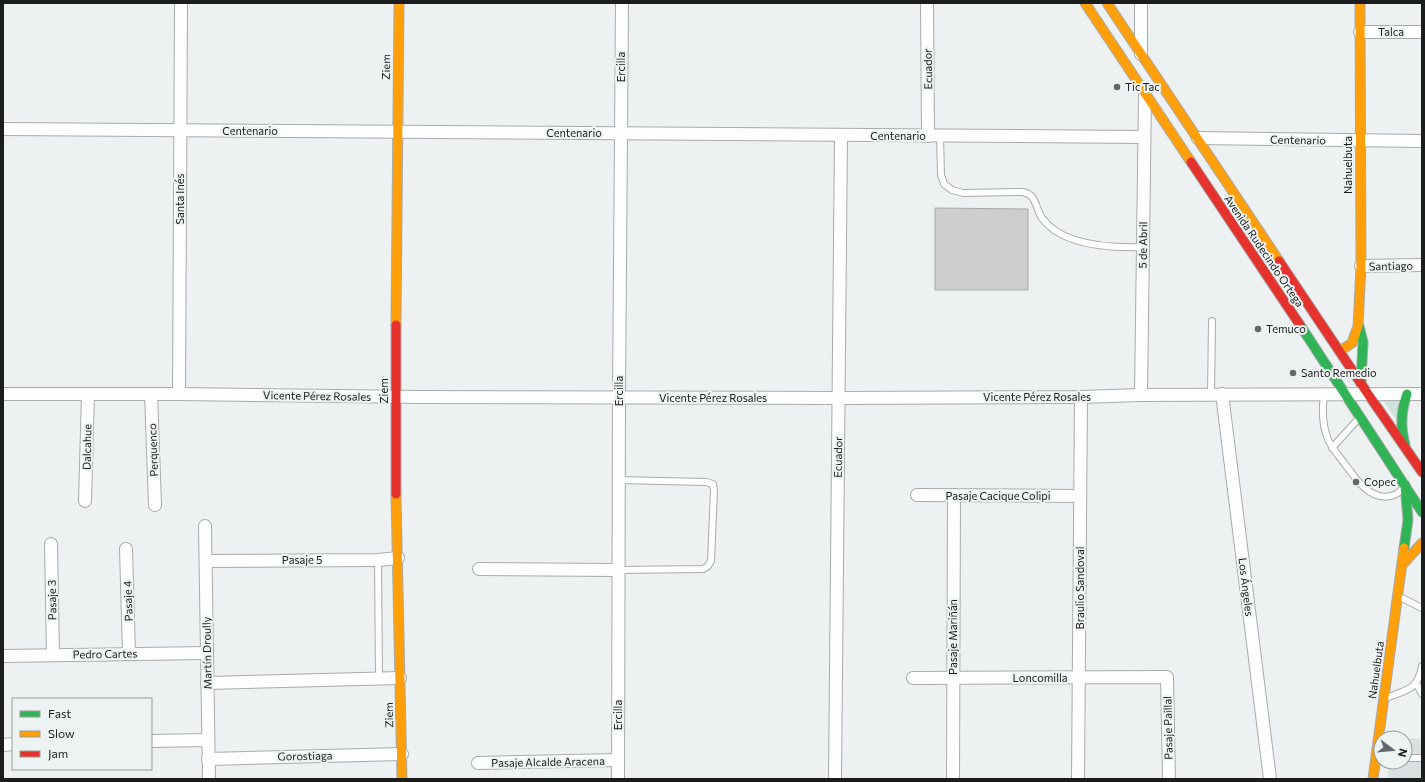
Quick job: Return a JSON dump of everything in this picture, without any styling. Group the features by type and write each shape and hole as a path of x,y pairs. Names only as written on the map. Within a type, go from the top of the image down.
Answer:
{"main road":[{"name":"Ziem","path":"399,3 396,397 402,779"},
{"name":"Avenida Rudecindo Ortega","path":"1085,3 1346,394 1422,512"},
{"name":"Avenida Rudecindo Ortega","path":"1107,3 1368,394 1422,472"},
{"name":"Nahuelbuta","path":"1340,351 1352,343 1358,326 1361,266 1360,3"},
{"name":"Nahuelbuta","path":"1358,326 1363,342 1361,383"},
{"path":"1406,394 1401,421 1402,435 1406,449"},
{"name":"Nahuelbuta","path":"1381,730 1384,699 1408,520 1408,502 1404,485"},
{"path":"1402,564 1422,543"}],"street":[{"name":"Santa Inés","path":"179,394 181,3"},
{"name":"Ercilla","path":"618,779 618,480 622,3"},
{"name":"Ecuador","path":"927,3 934,136"},
{"path":"1141,3 1142,55"},
{"name":"Talca","path":"1360,32 1422,32"},
{"name":"5 de Abril","path":"1141,395 1145,95"},
{"name":"Centenario","path":"3,129 1144,137"},
{"name":"Ecuador","path":"835,779 841,135"},
{"name":"Centenario","path":"1198,138 1422,141"},
{"name":"Santiago","path":"1361,266 1422,265"},
{"name":"Vicente Pérez Rosales","path":"3,394 839,398 1081,398 1141,395 1216,394 1422,394"},
{"name":"Dalcahue","path":"85,501 88,394"},
{"name":"Perquenco","path":"151,394 155,505"},
{"name":"Los Ángeles","path":"1216,394 1270,779"},
{"name":"Braulio Sandoval","path":"1078,779 1081,398"},
{"name":"Pasaje Cacique Colipi","path":"917,495 1080,496"},
{"name":"Pasaje Mariñán","path":"953,779 952,678 954,495"},
{"name":"Martín Droully","path":"205,526 209,779"},
{"name":"Pasaje 3","path":"51,544 53,655"},
{"name":"Pasaje 4","path":"126,549 129,654"},
{"name":"Pasaje 5","path":"206,561 378,560 398,558"},
{"path":"479,569 618,570"},
{"name":"Pedro Cartes","path":"3,656 207,652"},
{"name":"Loncomilla","path":"913,678 1167,677"},
{"name":"Pasaje Paillal","path":"1167,677 1169,779"},
{"path":"207,683 400,678"},
{"path":"152,742 208,740"},
{"name":"Gorostiaga","path":"208,759 402,754"},
{"name":"Pasaje Alcalde Aracena","path":"478,763 618,760"}],"lane":[{"path":"934,136 941,175 944,184 952,190 962,193 1024,192 1035,201 1042,219 1053,229 1070,238 1102,246 1143,247"},
{"path":"1212,320 1216,394"},
{"path":"1324,394 1322,410 1324,426 1332,448 1364,488 1379,496 1393,496 1401,490 1404,485"},
{"path":"1332,448 1360,417"},
{"path":"618,480 706,482 713,484 714,491 711,561 708,566 703,570 618,570"},
{"path":"378,560 379,679"},
{"path":"1398,596 1422,608"},
{"path":"1384,699 1416,684 1420,676 1422,666"},
{"path":"1416,684 1422,694"}],"shaded area":[{"path":"1382,399 1398,399 1398,422"},
{"path":"1413,738 1422,739 1422,779 1387,779 1389,770 1413,770"}],"building":[{"path":"935,208 1028,209 1028,290 935,290"}],"traffic: fast":[{"path":"1300,325 1422,512"},
{"path":"1359,326 1363,342 1361,383"},
{"path":"1405,444 1402,431 1402,419 1403,407 1407,394"},
{"path":"1404,548 1408,520 1405,485"}],"traffic: slow":[{"path":"396,325 399,3"},
{"path":"1085,3 1191,162"},
{"path":"1107,3 1279,261"},
{"path":"1340,351 1352,343 1358,326 1361,266 1360,3"},
{"path":"396,494 402,779"},
{"path":"1402,565 1422,543"},
{"path":"1373,779 1404,548"}],"traffic: jam":[{"path":"1191,162 1300,325"},
{"path":"1279,261 1422,472"},
{"path":"396,325 396,494"}],"place":[{"name":"Tic Tac","path":"1117,87"},
{"name":"Temuco","path":"1258,329"},
{"name":"Santo Remedio","path":"1293,373"},
{"name":"Copec","path":"1356,482"}]}
